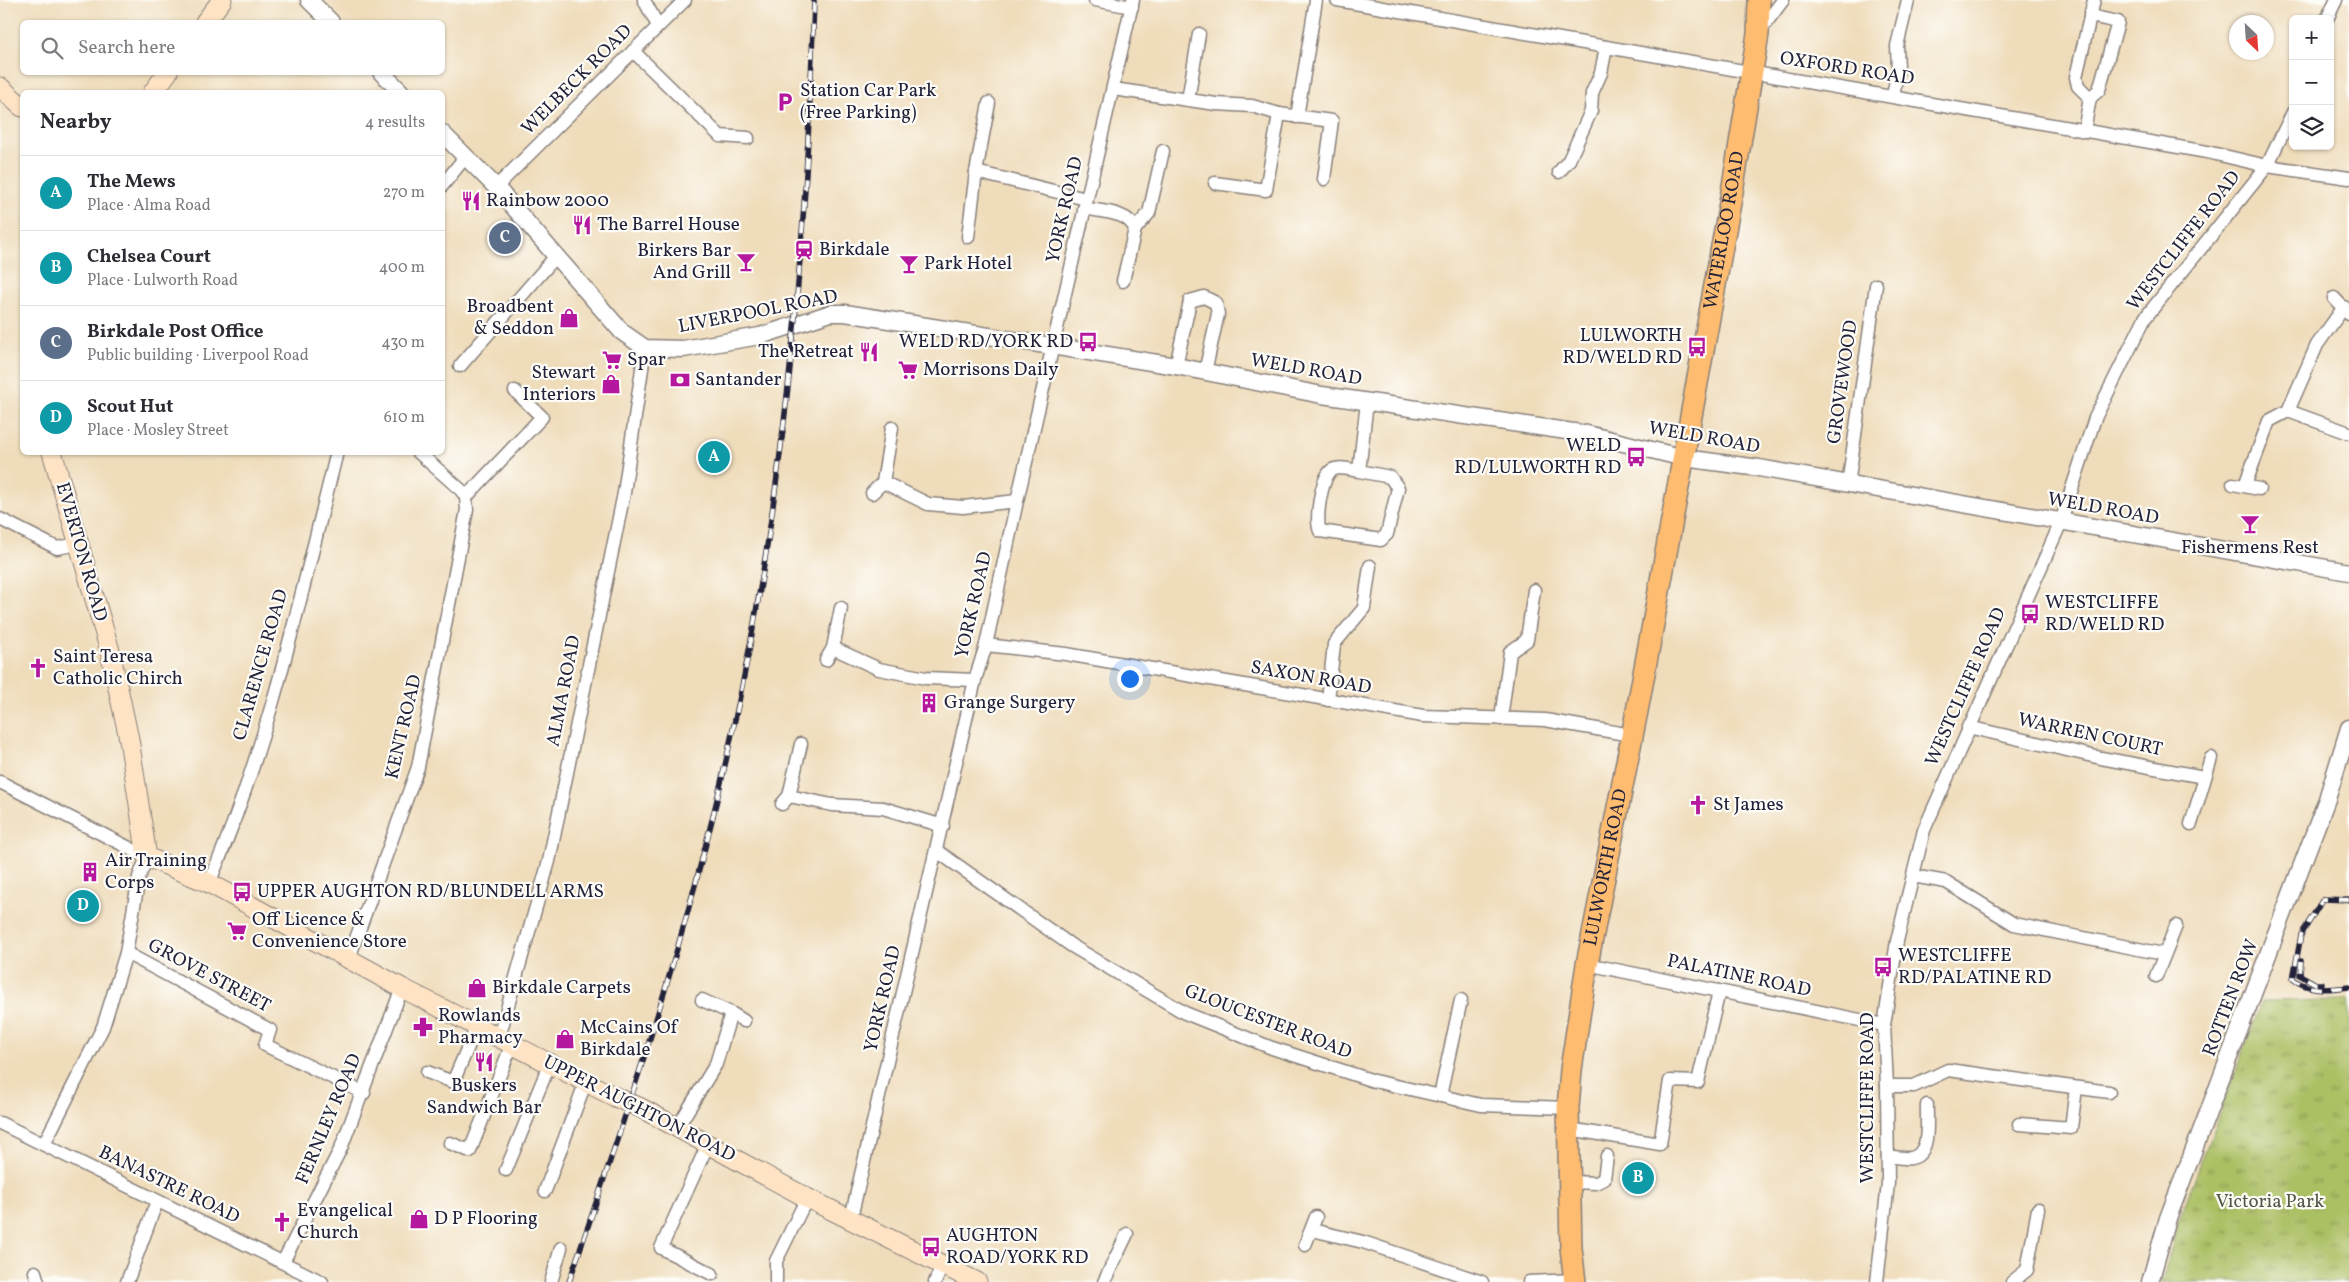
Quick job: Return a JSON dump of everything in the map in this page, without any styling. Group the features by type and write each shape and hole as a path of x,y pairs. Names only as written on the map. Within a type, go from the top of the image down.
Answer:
{"highway":[{"name":"WATERLOO ROAD","path":"1684,458 1752,73 1758,34 1759,0"},
{"name":"LULWORTH ROAD","path":"1575,1281 1571,1248 1568,1108 1571,1070 1587,964 1684,458"}],"main road":[{"path":"207,20 222,0"},
{"path":"154,90 166,75"},
{"path":"0,87 20,105"},
{"name":"EVERTON ROAD","path":"53,455 110,650 129,739 147,857"},
{"name":"UPPER AUGHTON ROAD","path":"147,857 209,883 402,988 708,1144 807,1198 851,1218 977,1282"}],"street":[{"path":"309,0 329,20"},
{"path":"644,0 658,26"},
{"name":"WELBECK ROAD","path":"496,186 685,0"},
{"path":"1095,0 1133,4"},
{"path":"1297,117 1316,0"},
{"name":"OXFORD ROAD","path":"1337,0 2207,152 2267,166 2349,178"},
{"path":"1758,34 1783,0"},
{"path":"1893,96 1898,69 1896,46 1908,0"},
{"path":"2090,98 2078,86 2076,77 2094,0"},
{"path":"2329,15 2336,0"},
{"name":"YORK ROAD","path":"851,1218 938,851 976,680 986,645 1085,204 1133,4"},
{"path":"2084,131 2090,98 2099,90 2118,22 2090,16"},
{"path":"1188,100 1199,34"},
{"path":"1559,172 1569,160 1591,111 1592,93 1601,73 1606,47"},
{"path":"633,51 720,136 748,138"},
{"path":"383,75 399,90"},
{"path":"1112,89 1188,100 1252,106 1279,114 1332,121 1324,179"},
{"path":"968,237 976,172 989,103"},
{"path":"1215,183 1266,190 1279,114"},
{"name":"WESTCLIFFE ROAD","path":"1877,1282 1888,1183 1884,1025 1897,941 1924,830 2061,522 2095,418 2145,318 2267,166 2289,120"},
{"path":"445,136 496,186 622,332 645,348"},
{"path":"1123,281 1135,229 1149,213 1163,151"},
{"path":"445,182 466,156"},
{"path":"976,172 1124,216 1132,222 1135,229"},
{"path":"460,366 557,255"},
{"name":"GROVEWOOD","path":"1848,485 1876,285"},
{"path":"1176,366 1190,300 1204,297 1216,303 1218,314 1204,372"},
{"path":"2259,490 2239,484 2269,421 2288,411 2317,346 2347,311 2334,298"},
{"name":"LIVERPOOL ROAD","path":"645,348 683,349 738,340 782,330 831,313 845,313 1053,346"},
{"name":"WELD ROAD","path":"1053,346 1176,366 1367,402 1587,434 1684,458 1759,468 2349,572"},
{"name":"ALMA ROAD","path":"450,1143 470,1151 505,1040 549,861 624,493 645,348"},
{"path":"421,455 461,490 466,497 542,417 515,391"},
{"path":"1359,471 1367,402"},
{"path":"2288,411 2349,433"},
{"path":"872,494 883,482 892,428"},
{"name":"CLARENCE ROAD","path":"209,883 226,845 276,691 336,455"},
{"path":"1339,468 1359,471 1390,478 1398,488 1388,534 1381,540 1320,531 1318,526 1317,517 1323,488 1331,471 1339,468"},
{"path":"883,482 928,504 963,507 1017,501"},
{"name":"KENT ROAD","path":"349,958 418,767 467,510 466,497"},
{"path":"0,519 57,548 78,544"},
{"path":"1328,700 1334,644 1364,608 1370,566"},
{"path":"1502,719 1510,652 1527,640 1534,590"},
{"path":"826,660 833,648 841,608"},
{"name":"SAXON ROAD","path":"986,645 1066,654 1423,716 1545,720 1631,735"},
{"path":"833,648 879,669 926,678 976,680"},
{"name":"WARREN COURT","path":"1968,728 2102,758 2204,777"},
{"name":"ROTTEN ROW","path":"2150,1282 2168,1218 2328,799 2349,728"},
{"path":"801,744 785,800 883,808 943,826"},
{"path":"2191,824 2211,758"},
{"name":"UPPER AUGHTON ROAD","path":"0,782 147,857"},
{"name":"GLOUCESTER ROAD","path":"938,851 1072,946 1185,1013 1272,1048 1374,1081 1481,1105 1568,1108"},
{"path":"44,1144 103,1027 126,953 138,877 147,857"},
{"path":"1912,876 1946,882 2014,924 2163,954"},
{"path":"2156,976 2163,954 2176,926"},
{"name":"GROVE STREET","path":"126,953 270,1030 265,1045 364,1093"},
{"name":"PALATINE ROAD","path":"1587,964 1884,1025"},
{"name":"FERNLEY ROAD","path":"284,1262 341,1148 364,1093 402,988"},
{"path":"1569,1129 1660,1144 1670,1081 1698,1082 1719,991"},
{"path":"702,1000 732,1013 744,1021"},
{"path":"1440,1096 1461,1000"},
{"path":"677,1128 716,1064 732,1013"},
{"path":"427,1072 453,1082 477,1026"},
{"path":"506,1170 550,1063"},
{"path":"1887,1086 1914,1086 1948,1070 2109,1092"},
{"path":"544,1191 586,1082"},
{"path":"2019,1124 2071,1128 2076,1088"},
{"path":"1888,1156 1911,1158 1920,1154 1925,1146 1927,1105"},
{"name":"BANASTRE ROAD","path":"0,1123 322,1282"},
{"path":"708,1144 661,1248 712,1274"},
{"path":"1570,1182 1596,1183 1604,1179 1607,1156"},
{"path":"776,1282 776,1261 807,1198"},
{"path":"128,1282 157,1201"},
{"path":"2012,1282 2026,1270 2038,1209"},
{"path":"1305,1245 1316,1217"},
{"path":"1312,1230 1363,1242 1482,1282"},
{"path":"1104,1282 1127,1234"},
{"path":"551,1282 561,1248"},
{"path":"935,1282 943,1264"},
{"path":"1529,1282 1575,1281"}],"green space":[{"name":"Victoria Park","path":"2349,1000 2349,1282 2162,1282 2179,1220 2262,1001"}],"railway":[{"path":"569,1282 614,1151 695,887 728,752 747,659 764,566 789,378 805,189 814,0"},
{"path":"2349,900 2323,899 2301,935 2293,979 2313,988 2349,987"},
{"path":"2301,961 2300,975 2316,984 2322,984"}],"place":[{"name":"Station Car Park (Free Parking)","path":"785,102"},
{"name":"Rainbow 2000","path":"471,201"},
{"name":"The Barrel House","path":"582,225"},
{"name":"Birkdale Post Office","path":"505,238"},
{"name":"Birkdale","path":"804,250"},
{"name":"Birkers Bar And Grill","path":"746,262"},
{"name":"Park Hotel","path":"909,264"},
{"name":"Broadbent & Seddon","path":"569,318"},
{"name":"WELD RD/YORK RD","path":"1088,342"},
{"name":"LULWORTH RD/WELD RD","path":"1697,347"},
{"name":"The Retreat","path":"869,352"},
{"name":"Spar","path":"612,360"},
{"name":"Morrisons Daily","path":"908,370"},
{"name":"Santander","path":"680,380"},
{"name":"Stewart Interiors","path":"611,384"},
{"name":"The Mews","path":"714,457"},
{"name":"WELD RD/LULWORTH RD","path":"1636,457"},
{"name":"Fishermens Rest","path":"2250,524"},
{"name":"WESTCLIFFE RD/WELD RD","path":"2030,614"},
{"name":"Saint Teresa Catholic Chirch","path":"38,668"},
{"name":"Grange Surgery","path":"929,703"},
{"name":"St James","path":"1698,805"},
{"name":"Air Training Corps","path":"90,872"},
{"name":"UPPER AUGHTON RD/BLUNDELL ARMS","path":"242,892"},
{"name":"Scout Hut","path":"83,906"},
{"name":"Off Licence & Convenience Store","path":"237,931"},
{"name":"WESTCLIFFE RD/PALATINE RD","path":"1883,967"},
{"name":"Birkdale Carpets","path":"477,988"},
{"name":"Rowlands Pharmacy","path":"423,1027"},
{"name":"McCains Of Birkdale","path":"565,1039"},
{"name":"Buskers Sandwich Bar","path":"484,1062"},
{"name":"Chelsea Court","path":"1638,1178"},
{"name":"D P Flooring","path":"419,1219"},
{"name":"Evangelical Church","path":"282,1222"},
{"name":"AUGHTON ROAD/YORK RD","path":"931,1247"}]}
